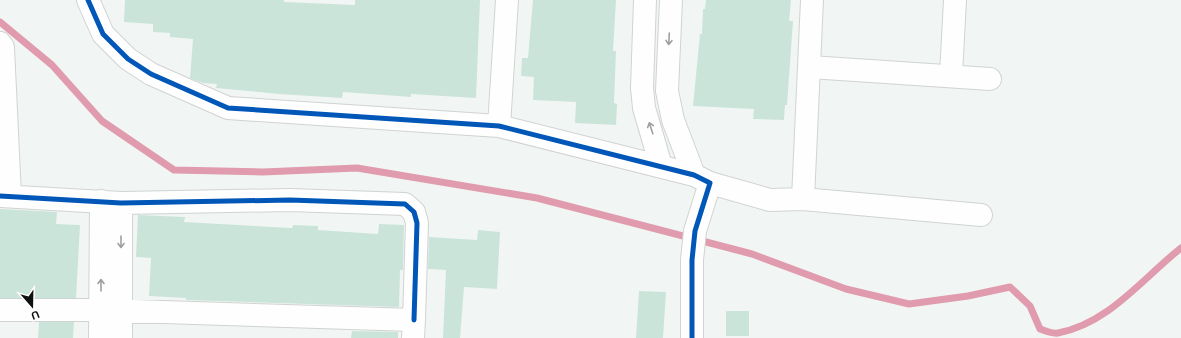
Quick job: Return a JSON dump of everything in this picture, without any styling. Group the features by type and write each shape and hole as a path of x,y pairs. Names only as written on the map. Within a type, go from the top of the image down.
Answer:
{"street":[{"path":"88,0 103,34 128,59 150,74 228,108 499,126 661,166 770,200 804,199 981,215"},
{"path":"499,126 507,0"},
{"path":"645,0 644,108 661,166"},
{"path":"671,0 667,91 673,120 702,179 692,260 692,338"},
{"path":"804,199 812,0"},
{"path":"951,75 955,0"},
{"path":"0,43 3,48 5,196 111,202 290,200 405,204 414,212 417,223 414,329 111,311 0,310"},
{"path":"810,67 990,78"},
{"path":"111,202 111,311 121,338"},
{"path":"100,338 111,311"}],"building":[{"path":"125,0 284,0 284,2 355,5 355,0 480,0 476,98 411,94 411,97 343,92 342,98 216,88 217,84 203,83 190,78 193,39 170,37 170,33 153,32 153,24 124,22"},
{"path":"533,0 616,0 613,51 616,51 614,103 617,104 616,125 575,123 576,102 533,100 534,77 521,76 522,58 528,58"},
{"path":"706,0 791,0 789,21 793,21 787,105 785,105 784,120 753,119 754,109 693,106 700,34 702,34 703,9 705,9"},
{"path":"0,209 57,212 56,224 80,225 76,298 0,298"},
{"path":"138,215 185,217 184,222 292,228 293,225 318,226 318,230 378,234 379,224 404,225 403,270 400,270 399,307 186,300 186,298 149,296 151,258 136,257"},
{"path":"478,230 500,232 497,289 464,287 460,338 443,338 446,270 428,269 429,237 477,240"},
{"path":"639,291 666,292 663,338 636,338"},
{"path":"726,311 749,311 749,336 726,336"},
{"path":"39,322 74,322 73,338 38,338"},
{"path":"352,331 398,332 398,338 351,338"}],"waterway":[{"path":"0,22 52,65 102,121 174,170 263,172 357,168 537,198 752,254 846,289 909,304 968,296 1010,287 1030,306 1040,329 1053,333 1076,328 1109,310 1139,286 1181,248"}],"cycle path":[{"path":"88,0 103,34 128,59 151,74 228,108 499,126 694,175 710,183 695,231 692,260 692,338"},
{"path":"0,196 121,203 290,200 405,204 414,212 417,223 414,320"}]}
